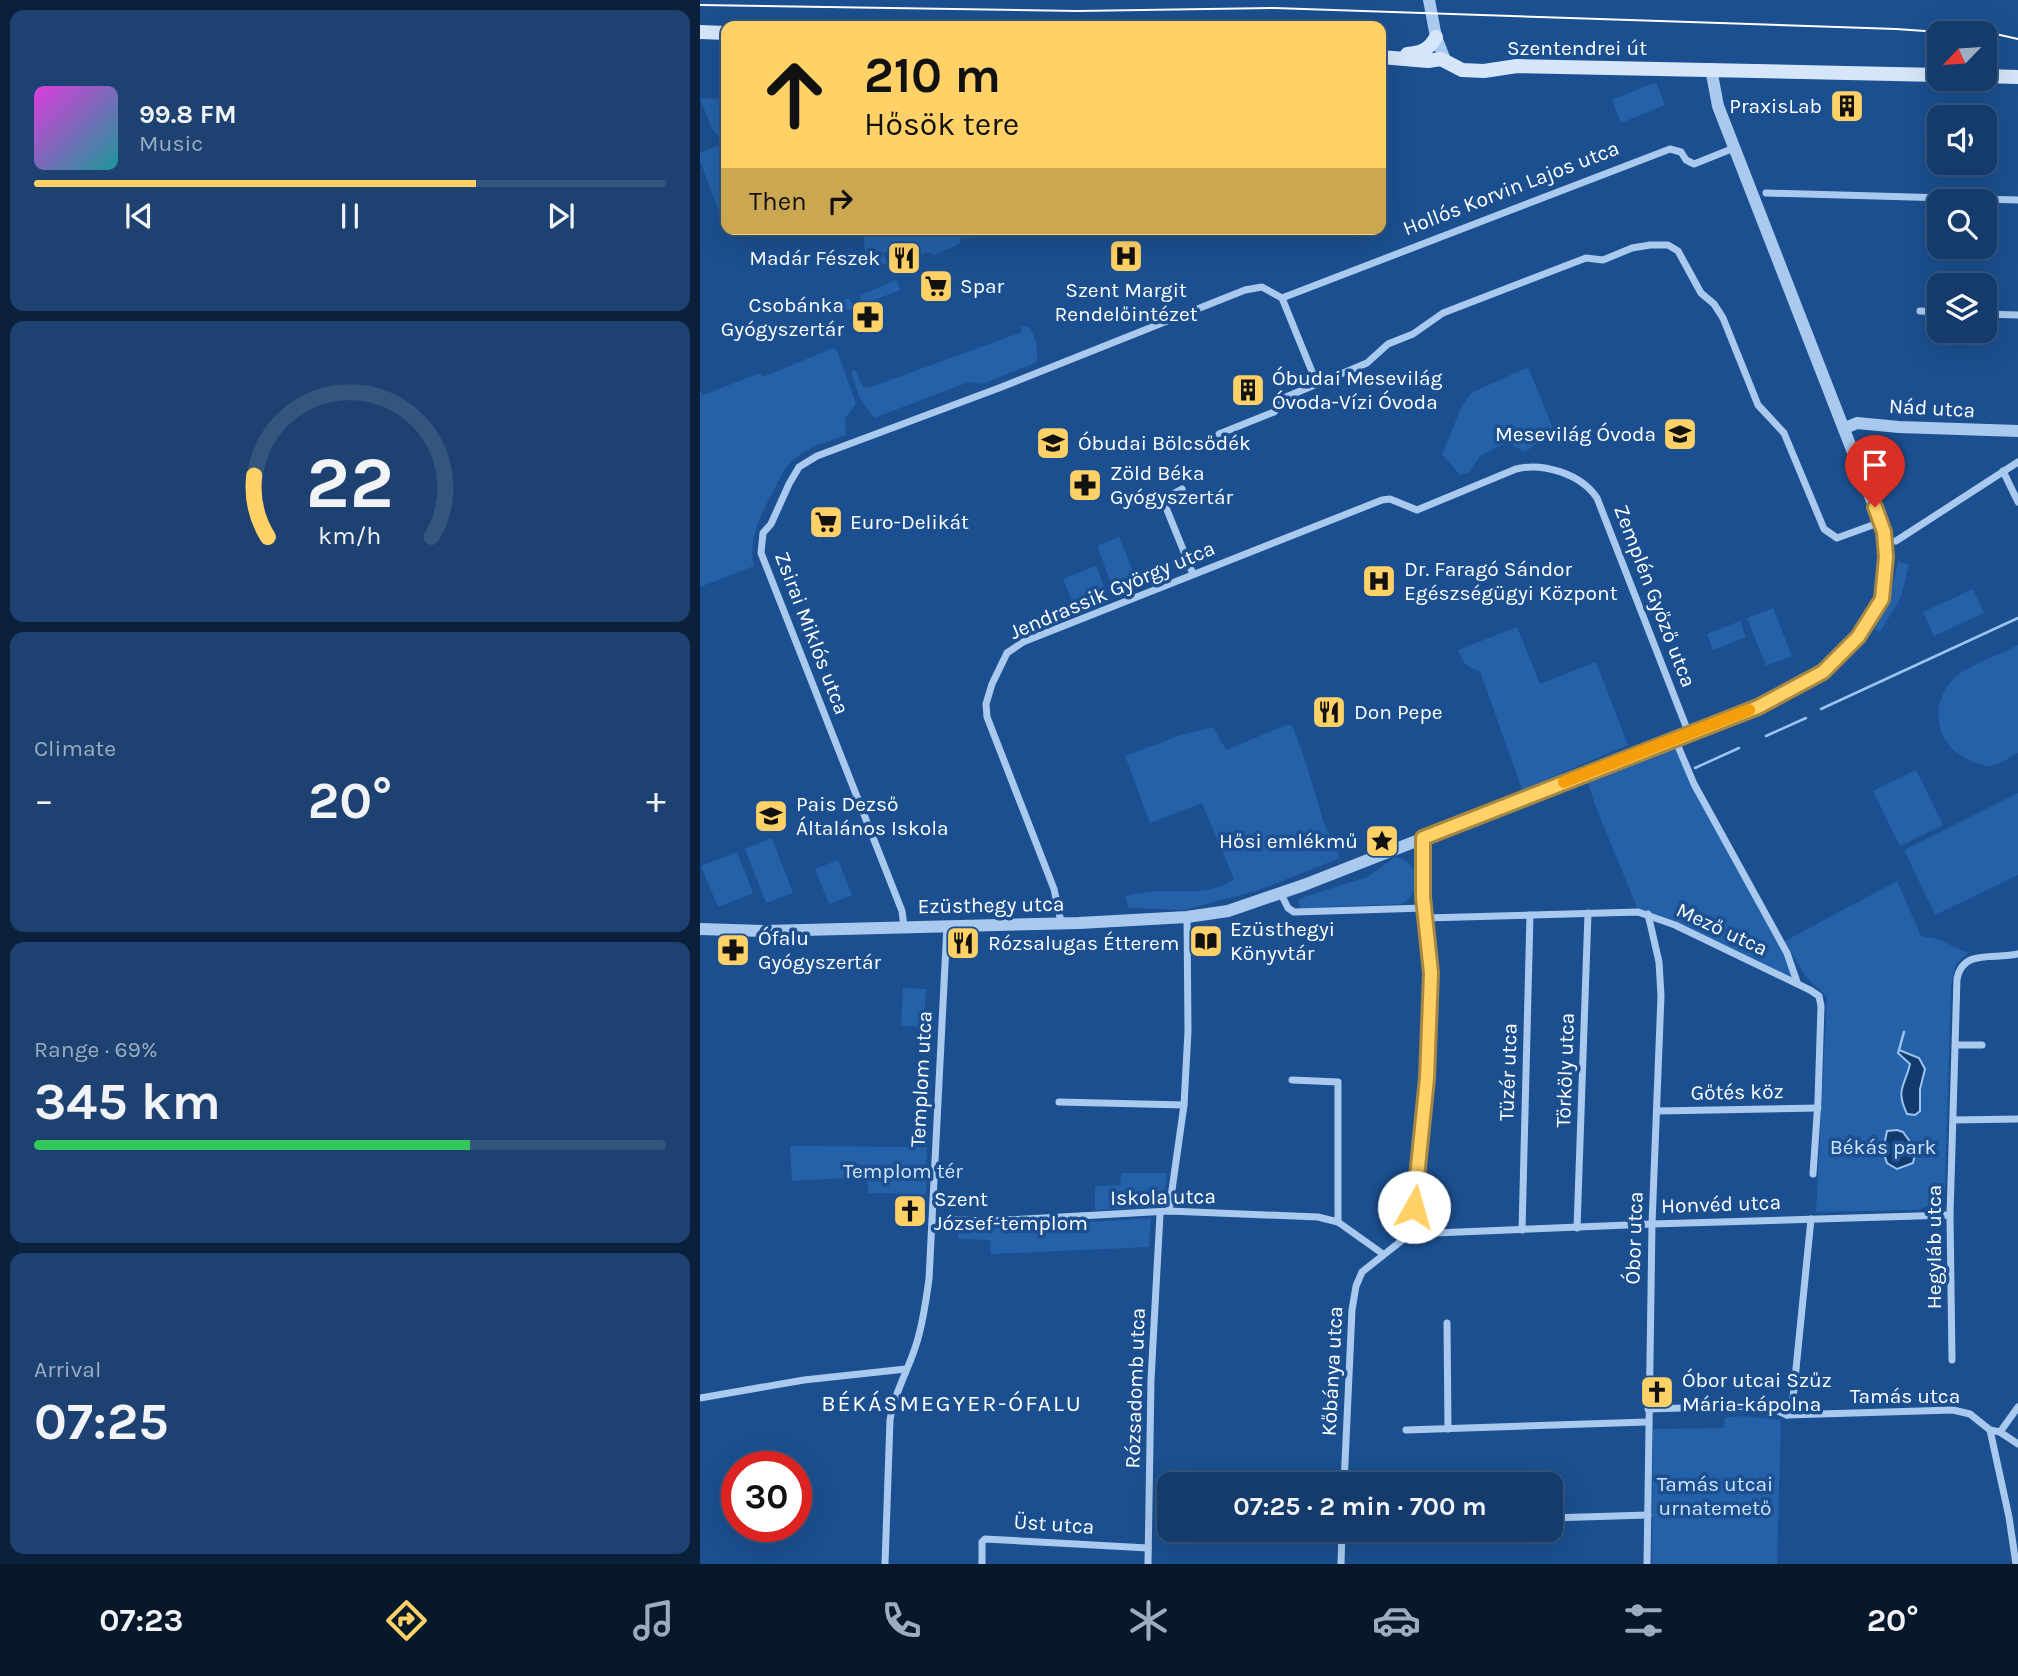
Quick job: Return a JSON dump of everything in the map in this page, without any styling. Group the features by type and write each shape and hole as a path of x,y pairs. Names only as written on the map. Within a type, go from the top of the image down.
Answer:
{"main road":[{"path":"700,32 721,33"},
{"path":"1386,56 1422,52 1428,49 1437,37"},
{"name":"Szentendrei út","path":"1386,57 1445,60 1462,70 1483,71 1517,66 1927,75"},
{"path":"1997,76 2018,76"}],"street":[{"path":"1429,0 1445,60"},
{"path":"1711,69 1718,106 1734,148 1881,522 1891,541 2018,462"},
{"name":"Hollós Korvin Lajos utca","path":"1282,298 1479,220 1670,149 1681,152 1686,160 1694,164 1734,148"},
{"path":"1766,193 2018,200"},
{"path":"1219,434 1274,412 1286,397 1367,363 1388,344 1413,334 1443,313 1586,258 1603,260 1641,246 1668,245 1678,251 1700,293 1714,304 1723,318 1758,405 1784,433 1824,529 1837,538 1881,522"},
{"name":"Zsirai Miklós utca","path":"904,926 902,911 761,553 763,533 771,524 796,471 807,461 1253,287 1262,287 1282,298"},
{"path":"1282,298 1317,384"},
{"path":"1920,311 1927,311"},
{"path":"1997,314 2018,315"},
{"name":"Nád utca","path":"1844,428 1857,423 2018,431"},
{"name":"Zemplén Győző utca","path":"1263,547 1386,499 1413,510 1427,507 1524,467 1548,468 1575,478 1593,491 1597,498 1689,734"},
{"path":"2003,471 2018,502"},
{"path":"1182,489 1158,502 1162,502 1167,510 1193,574"},
{"name":"Ezüsthegy utca","path":"700,929 764,931 1079,923 1187,917 1228,911 1281,894 1787,693 1823,672 1841,657 1865,629 1882,599 1891,541"},
{"name":"Jendrassik György utca","path":"1061,922 1055,892 987,717 987,700 992,684 1007,653 1023,642 1263,547"},
{"path":"1675,739 1686,769 1787,953 1797,982"},
{"path":"1410,1234 1427,1078 1431,973 1425,908 1423,838"},
{"path":"1281,894 1288,908 1294,912 1425,908"},
{"name":"Mező utca","path":"1426,918 1638,912 1648,914 1797,982 1818,996 1821,1006 1818,1108 1812,1174"},
{"name":"Törköly utca","path":"1577,1228 1588,913"},
{"name":"Óbor utca","path":"1647,1564 1651,1224 1658,1111 1661,977 1648,914"},
{"name":"Tüzér utca","path":"1522,1230 1530,915"},
{"path":"1169,1211 1184,1105 1188,1031 1187,917"},
{"name":"Templom utca","path":"885,1564 890,1420 893,1401 915,1348 924,1314 933,1219 947,925"},
{"name":"Hegyláb utca","path":"1952,1360 1950,1215 1957,979 1961,966 1972,958 2018,954"},
{"path":"1956,1045 1982,1045"},
{"path":"1292,1080 1338,1082 1338,1222"},
{"path":"1059,1102 1184,1105"},
{"name":"Gőtés köz","path":"1658,1111 1818,1108"},
{"path":"1954,1120 2018,1119"},
{"name":"Iskola utca","path":"933,1219 987,1221 1160,1214 1169,1211 1318,1217 1338,1222 1383,1254"},
{"name":"Rózsadomb utca","path":"1148,1564 1151,1380 1160,1214"},
{"name":"Honvéd utca","path":"1410,1234 1950,1215"},
{"path":"1787,1415 1792,1409 1811,1219"},
{"name":"Kőbánya utca","path":"1345,1472 1352,1310 1356,1286 1362,1272 1410,1234"},
{"path":"1447,1323 1448,1429"},
{"path":"700,1398 804,1380 906,1369"},
{"name":"Tamás utca","path":"1648,1409 1754,1406 1768,1407 1787,1415 1953,1410 1970,1414 1990,1430 2000,1432 2018,1444"},
{"path":"2000,1432 2018,1407"},
{"path":"1406,1430 1647,1422"},
{"path":"1990,1430 2016,1564"},
{"path":"1563,1518 1648,1515"},
{"name":"Üst utca","path":"982,1564 982,1542 985,1539 1148,1548"},
{"path":"1341,1564 1342,1542"}],"green space":[{"path":"1656,82 1665,105 1621,123 1612,100"},
{"path":"700,98 721,99 721,139 712,129"},
{"path":"721,144 721,217 700,161 700,153"},
{"path":"864,235 980,235 961,238 959,244 934,255 928,252 921,254 917,244 893,252 892,250 883,253 887,263 874,267 864,244"},
{"path":"896,280 900,290 849,310 843,308 838,315 832,313 833,304 849,298 856,304 861,300 860,295"},
{"path":"1028,326 1037,347 1037,361 1032,364 982,384 969,382 874,418 860,399 851,372 855,370 863,387 868,388 1022,332 1021,327"},
{"path":"833,348 837,350 856,404 845,419 846,435 805,452 785,469 756,528 752,553 754,566 700,587 700,390 703,395 760,373 763,377"},
{"path":"1528,367 1554,431 1525,452 1507,442 1480,456 1470,472 1460,475 1442,454 1462,406 1471,393"},
{"path":"1119,537 1135,576 1112,586 1097,546"},
{"path":"1898,562 1909,564 1901,597 1880,632 1874,629 1893,585"},
{"path":"1096,566 1105,589 1072,601 1063,579"},
{"path":"1973,589 1984,613 1934,636 1923,612"},
{"path":"1773,608 1792,656 1766,666 1747,618"},
{"path":"1740,621 1746,637 1713,650 1707,634"},
{"path":"1517,627 1540,684 1596,662 1628,745 1522,790 1480,671 1466,664 1458,650"},
{"path":"2018,645 2018,753 1993,766 1979,764 1954,750 1941,732 1941,700 1957,675"},
{"path":"1286,725 1292,725 1324,823 1340,858 1259,890 1184,910 1129,908 1125,896 1158,891 1207,890 1234,879 1202,803 1150,823 1125,756 1181,735 1213,727 1226,750"},
{"path":"1675,740 1686,768 1787,953 1796,981 1639,912 1587,779"},
{"path":"1916,770 1943,825 1900,846 1873,791"},
{"path":"2018,793 2018,875 1935,915 1904,850"},
{"path":"772,838 793,893 766,903 745,849"},
{"path":"737,852 753,893 718,907 701,866"},
{"path":"1395,857 1410,864 1416,878 1413,893 1401,904 1300,908 1298,899 1367,877"},
{"path":"838,860 852,895 829,904 815,869"},
{"name":"Békás park","path":"1897,881 1921,936 1938,939 1968,953 1956,964 1951,985 1945,1190 1930,1205 1919,1210 1816,1212 1827,997 1806,977 1785,941"},
{"path":"903,988 926,989 924,1027 901,1026"},
{"name":"Templom tér","path":"790,1146 927,1147 926,1194 868,1193 867,1177 792,1181"},
{"path":"1121,1173 1167,1173 1162,1207 1095,1210 1095,1186 1120,1185"},
{"path":"1151,1218 1149,1247 991,1254 990,1240 958,1239 958,1226 998,1228"},
{"name":"Tamás utcai urnatemető","path":"1743,1416 1781,1420 1777,1564 1652,1564 1653,1429 1724,1428 1725,1418"}],"shaded area":[{"path":"1899,1050 1919,1058 1925,1069 1920,1089 1920,1111 1915,1115 1907,1114 1903,1106 1901,1093 1910,1064 1898,1053"},
{"path":"1887,1131 1903,1132 1916,1150 1913,1163 1897,1169 1887,1163 1883,1151"}],"waterway":[{"path":"1821,709 2018,618"},
{"path":"1766,736 1806,718"},
{"path":"1695,768 1739,748"},
{"path":"1899,1050 1904,1032"}],"tram line":[{"path":"700,5 1077,11 1274,8 1927,31"},
{"path":"1997,34 2018,39"}],"slow traffic":[{"path":"1564,782 1749,710"}],"place":[{"name":"PraxisLab","path":"1847,106"},
{"name":"Szent Margit Rendelőintézet","path":"1126,256"},
{"name":"Madár Fészek","path":"904,258"},
{"name":"Spar","path":"936,286"},
{"name":"Csobánka Gyógyszertár","path":"868,317"},
{"name":"Óbudai Mesevilág Óvoda-Vízi Óvoda","path":"1248,390"},
{"name":"Mesevilág Óvoda","path":"1680,434"},
{"name":"Óbudai Bölcsődék","path":"1053,443"},
{"name":"Zöld Béka Gyógyszertár","path":"1085,485"},
{"name":"Euro-Delikát","path":"826,522"},
{"name":"Dr. Faragó Sándor Egészségügyi Központ","path":"1379,581"},
{"name":"Don Pepe","path":"1329,712"},
{"name":"Pais Dezső Általános Iskola","path":"771,816"},
{"name":"Hősi emlékmű","path":"1382,841"},
{"name":"Ezüsthegyi Könyvtár","path":"1206,941"},
{"name":"Rózsalugas Étterem","path":"963,943"},
{"name":"Ófalu Gyógyszertár","path":"733,950"},
{"name":"Szent József-templom","path":"910,1211"},
{"name":"Óbor utcai Szűz Mária-kápolna","path":"1657,1392"}],"district":[{"name":"BÉKÁSMEGYER-ÓFALU","path":"952,1403"}],"route":[{"path":"1414,1207 1427,1078 1431,973 1423,897 1423,838 1758,707 1823,672 1841,657 1858,637 1882,599 1887,566 1884,532 1875,507"}]}
